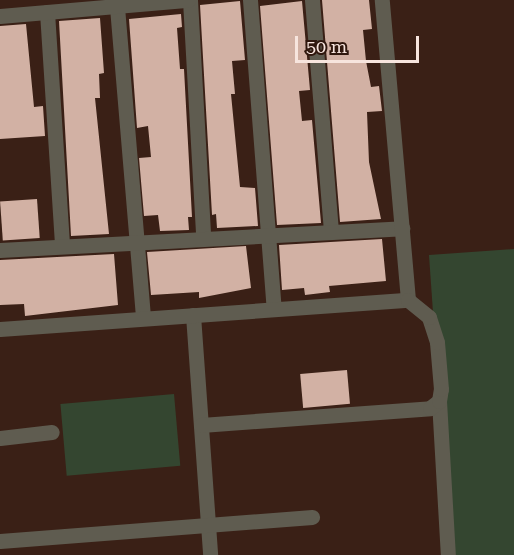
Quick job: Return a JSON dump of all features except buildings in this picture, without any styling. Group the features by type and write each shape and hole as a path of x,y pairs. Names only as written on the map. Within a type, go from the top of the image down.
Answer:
{"street":[{"path":"0,15 189,0 203,235"},
{"path":"250,0 274,309"},
{"path":"312,0 331,230"},
{"path":"382,0 408,300"},
{"path":"117,7 143,318"},
{"path":"47,12 62,245"},
{"path":"0,250 203,235 402,228"},
{"path":"0,329 408,300 429,317 442,367 439,401 448,555"},
{"path":"193,315 210,555"},
{"path":"201,425 415,412 439,401"},
{"path":"0,438 52,432"},
{"path":"0,541 312,517"}],"green space":[{"path":"514,249 514,555 450,555 429,255"},
{"path":"174,394 180,466 67,476 60,404"}]}
